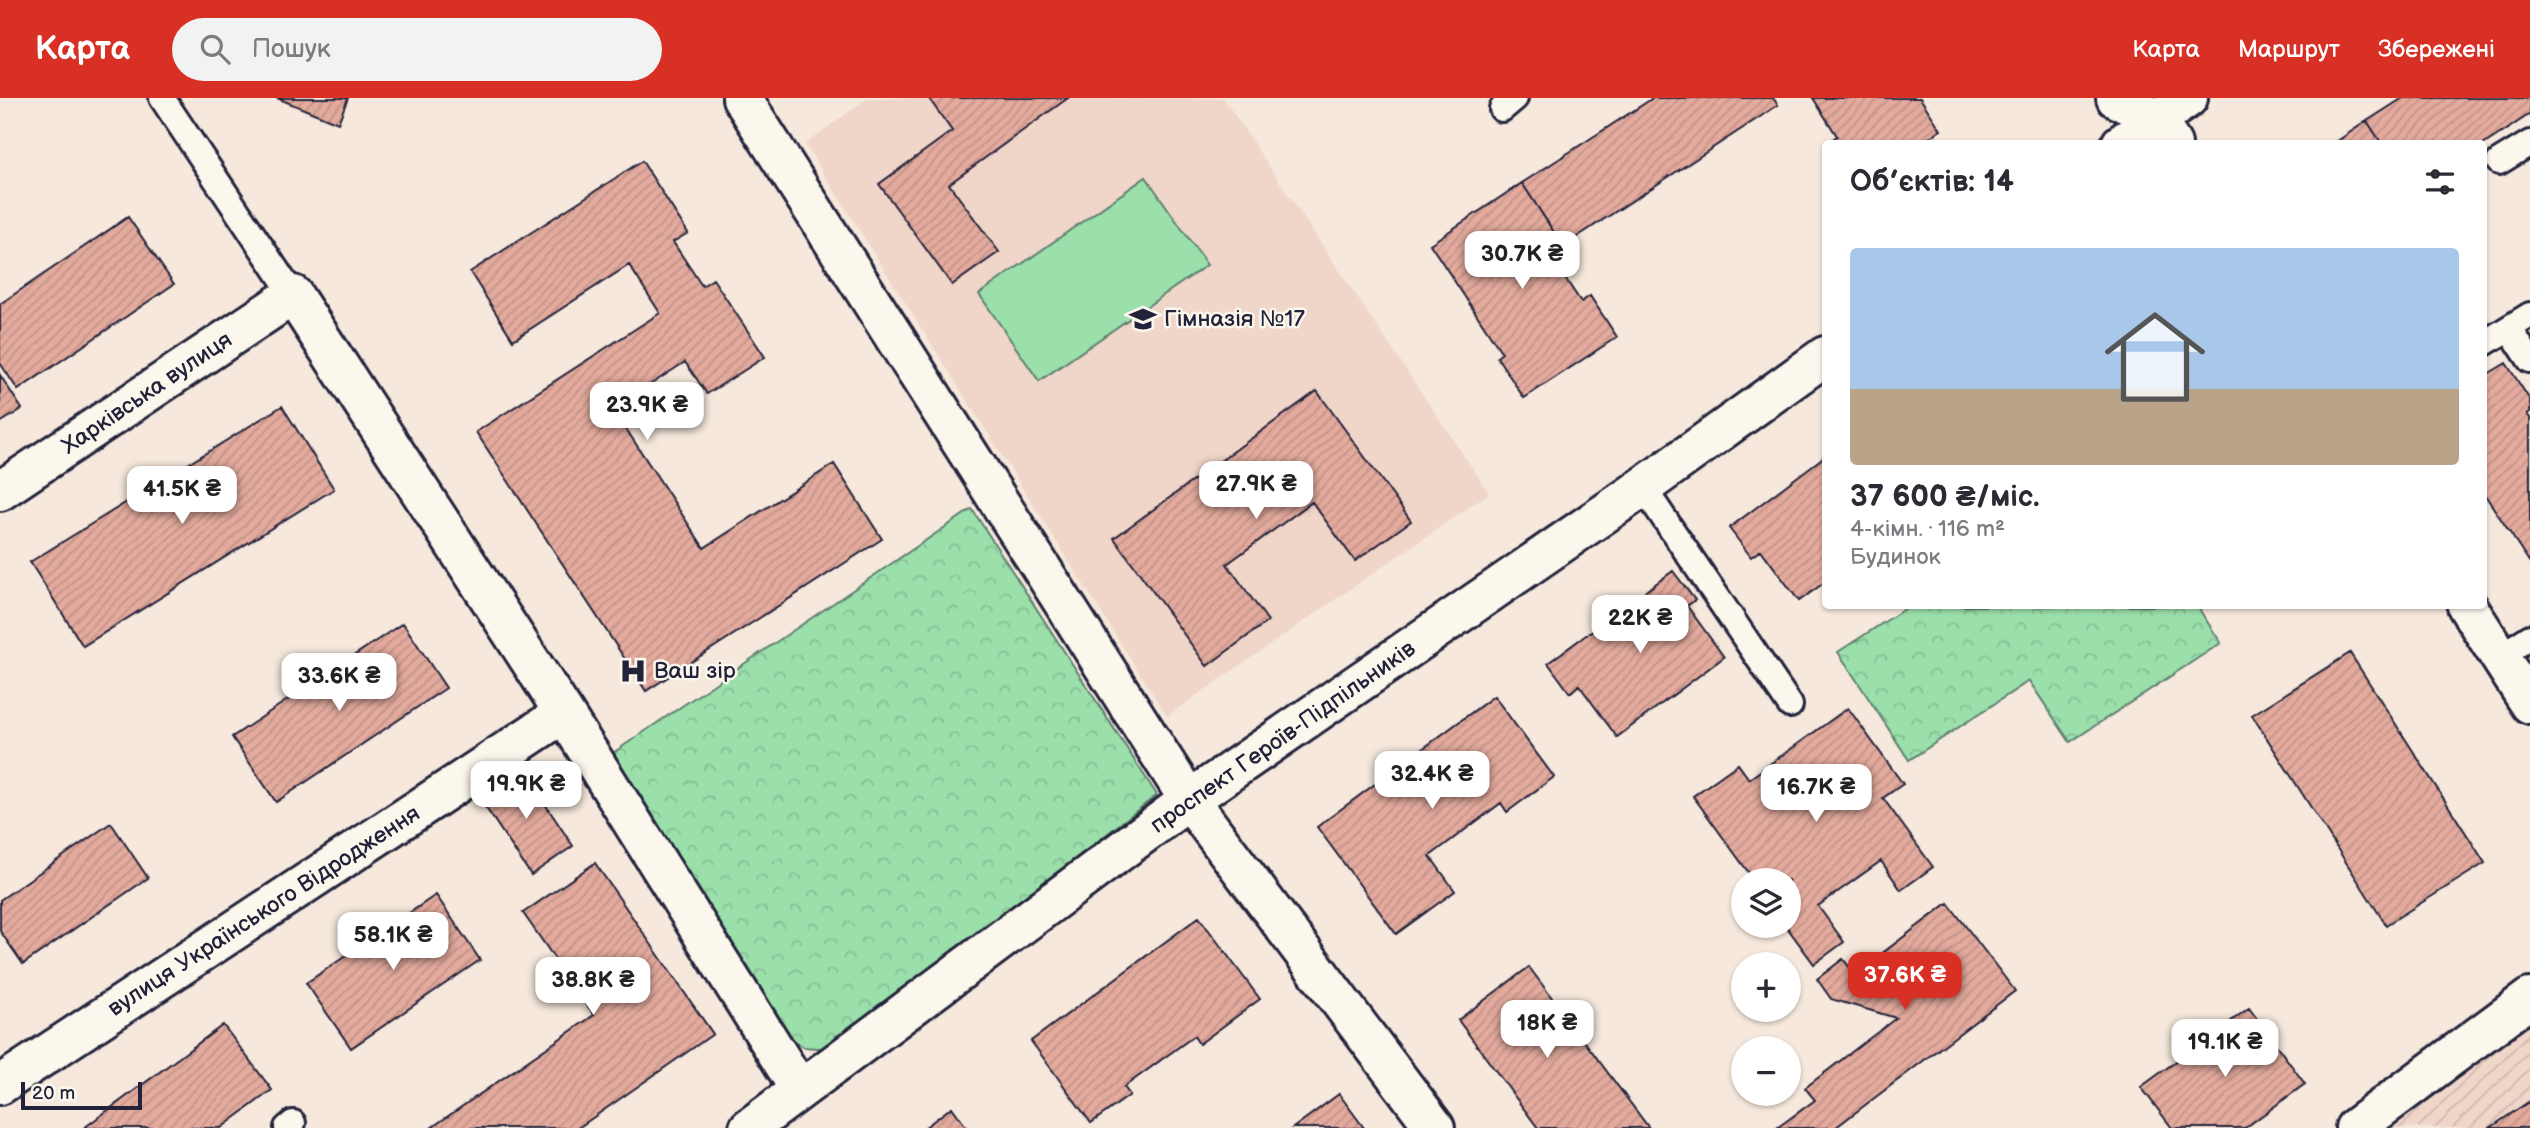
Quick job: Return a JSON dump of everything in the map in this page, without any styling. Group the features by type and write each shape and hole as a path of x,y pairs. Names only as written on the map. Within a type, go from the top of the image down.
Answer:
{"street":[{"path":"742,98 1189,800 1435,1128"},
{"path":"2116,98 2164,131"},
{"path":"2134,140 2164,131 2188,98"},
{"name":"Харківська вулиця","path":"0,491 293,295"},
{"path":"293,295 564,713 800,1090"},
{"name":"проспект Героїв-Підпільників","path":"749,1128 1189,800 1643,487 1822,358"},
{"path":"2471,609 2515,647 2530,704"},
{"name":"вулиця Українського Відродження","path":"0,1085 564,713"},
{"path":"2355,1128 2530,998"}],"lane":[{"path":"162,98 293,295"},
{"path":"2500,162 2530,143"},
{"path":"2487,342 2520,321 2530,360"},
{"path":"1643,487 1790,705"}],"shaded area":[{"name":"Гімназія №17","path":"868,98 1223,98 1489,493 1167,716 805,144"},
{"path":"2530,998 2530,1128 2355,1128"}],"green space":[{"path":"1146,177 1207,265 1039,381 979,294"},
{"path":"972,509 1157,795 831,1049 803,1047 780,1032 610,755"},
{"path":"1904,609 2199,609 2221,643 2070,742 2029,681 1909,760 1838,652"}],"building":[{"path":"277,98 348,98 338,123"},
{"path":"1068,98 949,184 999,252 952,285 879,184 952,131 930,100"},
{"path":"1653,98 1773,98 1778,105 1563,246 1522,183"},
{"path":"1813,98 1920,98 1941,130 1926,140 1831,140 1837,136"},
{"path":"2403,98 2530,98 2530,114 2487,142 2487,140 2379,140 2367,121"},
{"path":"2367,121 2379,140 2339,140"},
{"path":"642,161 688,233 673,242 702,286 713,279 765,357 707,394 685,362 613,409 704,548 834,464 882,539 646,691 476,432 660,313 629,265 513,340 470,272"},
{"path":"1522,183 1563,246 1549,254 1581,302 1590,296 1617,337 1524,398 1497,357 1502,353 1430,244"},
{"path":"128,217 174,284 18,390 0,363 0,304"},
{"path":"2506,363 2530,400 2530,412 2527,414 2530,418 2530,563 2487,498 2487,375"},
{"path":"0,375 22,409 0,423"},
{"path":"1317,391 1411,521 1355,561 1312,502 1227,564 1268,621 1207,666 1114,538"},
{"path":"282,406 334,489 83,646 30,562"},
{"path":"1822,458 1822,584 1799,601 1761,550 1751,557 1729,528"},
{"path":"1673,571 1695,600 1687,606 1724,657 1617,737 1579,685 1570,693 1548,663"},
{"path":"403,623 446,688 276,802 232,737"},
{"path":"2350,653 2485,863 2386,925 2252,715"},
{"path":"1494,696 1554,777 1507,812 1501,803 1430,856 1455,891 1396,934 1317,827"},
{"path":"1848,708 1903,784 1883,798 1933,867 1901,890 1881,861 1818,906 1844,942 1814,964 1795,938 1801,938 1801,868 1745,868 1693,796 1738,764 1749,779"},
{"path":"521,768 573,846 531,875 478,796"},
{"path":"111,823 148,878 23,964 0,931 0,900"},
{"path":"595,863 713,1034 578,1128 431,1128 594,1015 523,913"},
{"path":"436,895 480,960 351,1048 306,983"},
{"path":"1948,903 2015,991 1835,1128 1777,1128 1815,1100 1805,1088 1896,1018 1831,999 1817,979 1843,959 1855,974"},
{"path":"1199,917 1260,999 1199,1044 1194,1036 1124,1087 1130,1095 1091,1123 1031,1041"},
{"path":"1529,967 1649,1128 1538,1128 1458,1020"},
{"path":"2249,1008 2305,1084 2245,1128 2172,1128 2141,1087"},
{"path":"223,1025 272,1090 221,1128 84,1128"},
{"path":"1339,1094 1364,1128 1293,1128"},
{"path":"2530,1101 2530,1128 2490,1128"},
{"path":"952,1107 967,1128 924,1128"}],"place":[{"name":"Гімназія №17","path":"1143,319"},
{"name":"Ваш зір","path":"633,671"}]}
